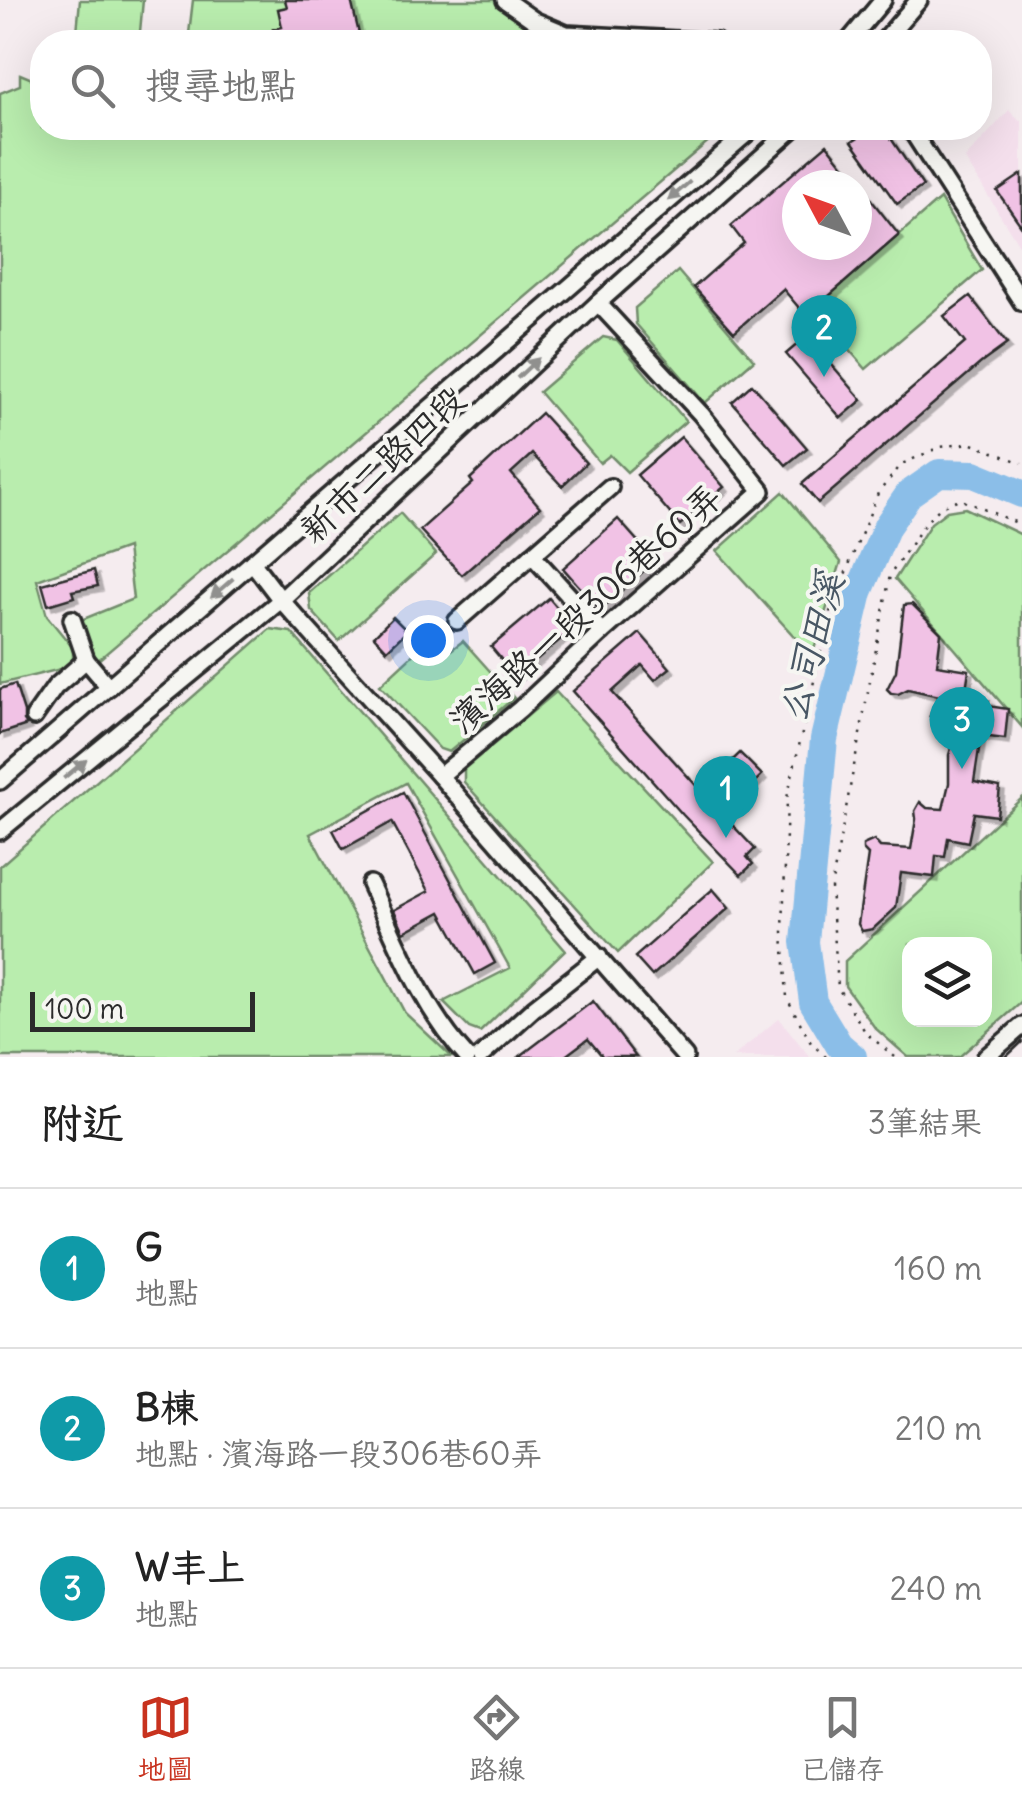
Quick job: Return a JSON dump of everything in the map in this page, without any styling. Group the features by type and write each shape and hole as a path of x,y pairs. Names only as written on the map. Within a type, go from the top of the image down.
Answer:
{"street":[{"path":"505,0 535,21 556,30"},
{"path":"858,30 883,0"},
{"path":"893,30 918,0"},
{"name":"新市二路四段","path":"0,781 739,140"},
{"name":"新市二路四段","path":"0,831 281,600 598,304 781,140"},
{"path":"918,140 1022,302"},
{"name":"濱海路一段306巷60弄","path":"440,776 762,492 700,414 598,304"},
{"name":"濱海路一段306巷60弄","path":"457,621 610,487"},
{"path":"532,555 602,632"},
{"path":"252,562 281,600 685,1057"},
{"path":"72,619 86,660 108,687"},
{"path":"34,717 55,688 86,660"},
{"path":"370,884 422,994 466,1057"},
{"path":"480,1057 599,957"},
{"path":"986,1057 1022,1026"}],"path":[{"path":"826,1057 811,1043 787,998 783,932 787,798 830,612 878,492 902,464 940,447 970,444 1022,463"},
{"path":"895,1057 866,1034 838,988 831,888 890,575 926,522 941,507 960,498 1022,525"}],"shaded area":[{"path":"1009,110 1022,122 1022,250 965,159 982,140 992,140 992,129"},
{"path":"779,1018 810,1057 733,1057"}],"green space":[{"path":"80,0 143,0 140,30 77,30"},
{"path":"193,0 511,0 563,30 189,30"},
{"path":"20,74 30,78 30,140 710,140 96,662 81,620 133,599 127,548 37,580 47,616 73,648 73,666 0,684 0,93 20,85"},
{"path":"940,199 982,270 866,369 814,309"},
{"path":"678,271 754,360 705,403 636,324 635,308"},
{"path":"603,337 617,340 686,421 627,472 610,455 600,463 539,392"},
{"path":"783,492 841,562 812,656 717,551"},
{"path":"965,508 1022,535 1022,727 895,579 931,523 947,511"},
{"path":"400,513 436,554 339,641 311,610 309,593"},
{"path":"270,629 291,632 565,950 480,1032 469,1028 443,1002 510,968 406,783 310,834 405,1013 452,1057 0,1057 0,866"},
{"path":"436,633 451,650 463,641 514,698 449,752 440,749 380,685"},
{"path":"556,692 713,862 618,953 464,782 464,769"},
{"path":"1022,798 1022,1002 959,1057 908,1057 875,1028 845,986 845,961"}],"building":[{"path":"285,0 351,0 358,30 273,30 282,27 278,9 287,7"},
{"path":"892,140 923,186 897,204 852,141"},
{"path":"827,144 848,170 797,170"},
{"path":"1022,174 1022,227 997,191"},
{"path":"782,182 782,260 870,260 806,316 783,289 734,332 694,287 744,243 731,226"},
{"path":"872,201 899,235 872,259"},
{"path":"970,296 1007,344 818,503 802,484 965,343 944,316"},
{"path":"807,336 862,400 841,418 786,354"},
{"path":"752,384 807,448 786,465 732,402"},
{"path":"541,413 586,463 562,486 532,454 511,473 540,507 462,575 420,530 473,483 470,479"},
{"path":"681,437 724,487 680,525 637,475"},
{"path":"618,519 655,561 600,610 563,568"},
{"path":"94,570 98,586 72,591 74,597 48,605 42,584"},
{"path":"549,598 574,628 516,677 491,647"},
{"path":"912,604 941,633 937,665 969,670 965,696 1008,709 1005,739 981,736 974,782 1000,787 997,816 974,813 968,842 948,838 945,857 936,856 934,877 901,873 896,908 873,929 862,931 858,924 868,855 863,845 874,840 880,847 911,849 915,811 920,802 927,808 943,809 949,783 949,755 958,726 948,718 930,716 939,696 908,689 898,694 887,689 896,671 904,605"},
{"path":"393,617 407,631 387,650 374,636"},
{"path":"640,633 670,668 655,680 642,665 612,692 701,791 740,753 762,775 722,814 755,849 747,857 753,864 741,875 573,691"},
{"path":"15,684 27,725 0,734 0,689"},
{"path":"403,792 495,963 475,974 441,912 404,932 394,910 429,891 392,822 343,849 333,830"},
{"path":"713,889 729,908 652,976 635,957"},
{"path":"593,1001 636,1057 603,1057 588,1039 564,1057 519,1057"}],"waterway":[{"name":"公司田溪","path":"853,1057 839,1045 813,1002 805,942 824,739 859,592 887,526 909,494 939,473 974,474 1022,494"}],"tram line":[{"path":"1006,1057 1022,1042"}],"place":[{"name":"B棟","path":"824,377"},
{"name":"W丰上","path":"962,769"},
{"name":"G","path":"726,838"}]}
